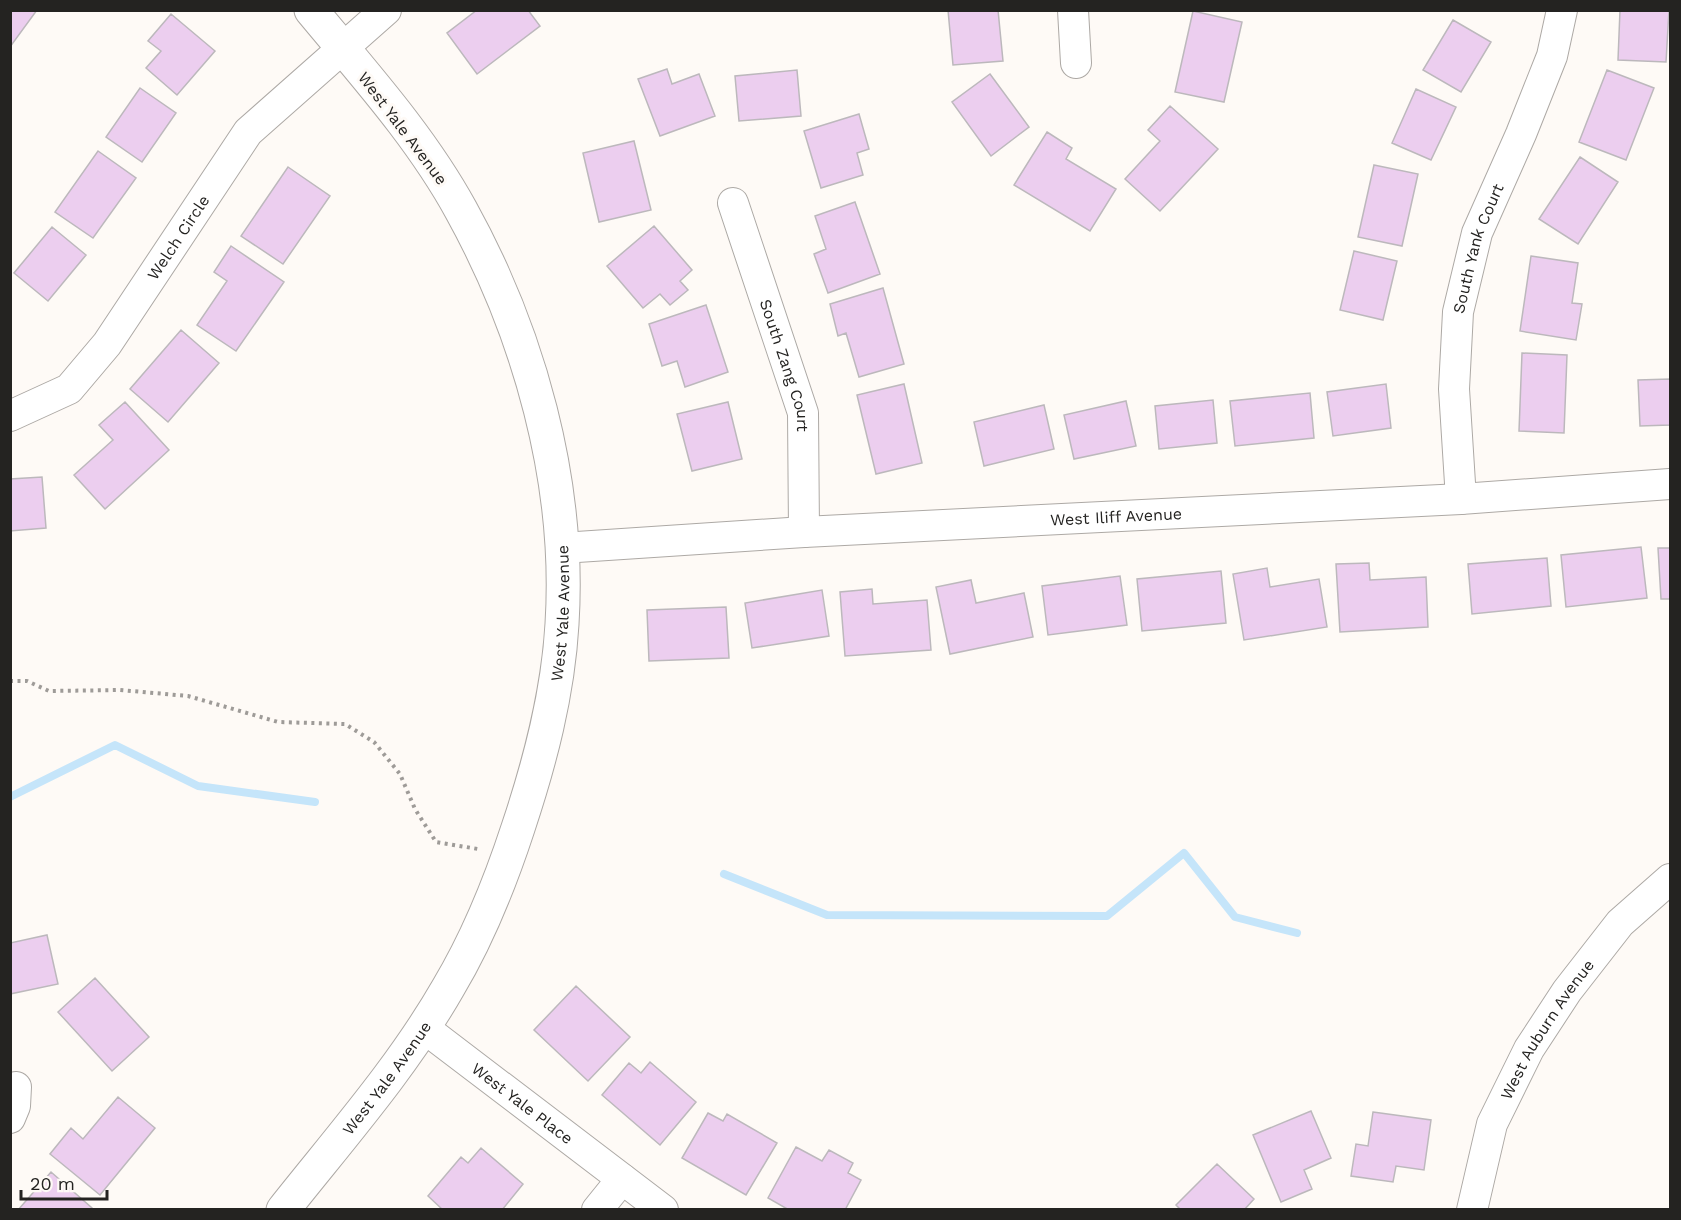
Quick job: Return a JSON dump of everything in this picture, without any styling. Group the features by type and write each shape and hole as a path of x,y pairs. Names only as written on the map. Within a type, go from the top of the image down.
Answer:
{"street":[{"name":"West Yale Avenue","path":"283,1209 396,1067 424,1028 450,987 490,905 509,855 541,754 558,667 563,583 562,548 548,441 524,352 504,302 461,210 417,140 311,10"},
{"name":"Welch Circle","path":"10,416 69,389 107,344 248,132 386,10"},
{"path":"1073,10 1076,63"},
{"name":"South Yank Court","path":"1461,499 1454,389 1458,312 1477,233 1521,134 1552,56 1562,10"},
{"name":"South Zang Court","path":"733,203 803,413 804,532"},
{"name":"West Iliff Avenue","path":"562,548 804,532 1461,499 1671,484"},
{"name":"West Auburn Avenue","path":"1472,1209 1492,1124 1529,1048 1567,991 1620,923 1671,879"},
{"name":"West Yale Place","path":"424,1028 663,1209"},
{"path":"10,1118 15,1106 16,1087"},
{"path":"597,1209 622,1179"}],"path":[{"path":"10,681 27,681 49,691 120,690 188,696 278,722 345,724 374,742 400,774 415,809 436,842 509,855"}],"building":[{"path":"10,10 37,10 10,47"},
{"path":"477,10 528,10 540,26 477,74 447,33"},
{"path":"948,10 998,10 1003,61 953,65"},
{"path":"1620,10 1669,10 1666,62 1618,60"},
{"path":"1193,11 1242,22 1224,102 1175,92"},
{"path":"171,14 215,51 177,95 146,68 161,51 148,41"},
{"path":"1453,20 1491,42 1461,92 1423,70"},
{"path":"667,69 672,84 699,74 715,116 660,136 638,79"},
{"path":"797,70 801,116 739,121 735,76"},
{"path":"1607,70 1654,88 1626,160 1579,142"},
{"path":"990,74 1029,127 991,156 952,102"},
{"path":"140,88 176,113 142,162 106,137"},
{"path":"1416,89 1456,107 1431,160 1392,143"},
{"path":"1170,106 1218,149 1160,211 1125,179 1160,141 1148,130"},
{"path":"859,114 869,149 857,153 863,175 821,188 804,131"},
{"path":"1047,132 1072,148 1066,159 1116,189 1090,231 1014,185"},
{"path":"634,141 651,210 599,222 583,153"},
{"path":"98,151 136,178 93,238 55,212"},
{"path":"1580,157 1618,182 1578,244 1539,219"},
{"path":"1374,165 1418,174 1402,246 1358,237"},
{"path":"288,167 330,196 283,264 241,236"},
{"path":"855,202 880,274 828,293 814,254 826,249 815,216"},
{"path":"654,226 692,270 680,281 688,290 670,305 660,294 643,308 607,266"},
{"path":"52,227 86,255 48,301 14,273"},
{"path":"231,246 284,282 236,351 197,325 227,281 214,272"},
{"path":"1354,251 1397,261 1383,320 1340,310"},
{"path":"1531,256 1578,263 1572,303 1582,304 1576,340 1520,331"},
{"path":"883,288 904,364 859,377 846,333 838,336 830,304"},
{"path":"706,305 728,372 685,387 677,361 662,366 649,324"},
{"path":"181,330 219,363 168,422 130,389"},
{"path":"1522,353 1567,355 1564,433 1519,431"},
{"path":"1670,379 1670,425 1640,426 1638,380"},
{"path":"904,384 922,463 876,474 857,395"},
{"path":"1386,384 1391,428 1333,436 1327,392"},
{"path":"1310,393 1314,438 1235,446 1230,401"},
{"path":"1213,400 1217,443 1159,449 1155,406"},
{"path":"1126,401 1136,446 1074,459 1064,415"},
{"path":"125,402 169,450 105,509 74,475 113,440 99,425"},
{"path":"728,402 742,459 692,471 677,414"},
{"path":"1044,405 1054,449 984,466 974,422"},
{"path":"42,477 46,528 10,531 10,479"},
{"path":"1641,547 1647,598 1566,607 1561,555"},
{"path":"1658,548 1670,548 1670,599 1661,599"},
{"path":"1547,558 1551,606 1472,614 1468,564"},
{"path":"1369,563 1370,580 1426,577 1428,627 1340,632 1336,564"},
{"path":"1267,568 1270,587 1319,579 1327,627 1244,640 1233,574"},
{"path":"1221,571 1226,623 1142,631 1137,579"},
{"path":"1120,576 1127,625 1048,635 1042,586"},
{"path":"971,580 976,603 1024,593 1033,637 950,654 936,587"},
{"path":"872,589 873,604 927,600 931,650 845,656 840,592"},
{"path":"822,590 829,636 752,648 745,603"},
{"path":"726,607 729,658 649,661 647,610"},
{"path":"47,935 58,984 10,994 10,943"},
{"path":"95,978 149,1037 112,1071 58,1012"},
{"path":"576,986 630,1037 588,1081 534,1030"},
{"path":"650,1062 696,1102 660,1145 602,1095 629,1063 641,1073"},
{"path":"118,1097 155,1128 100,1195 50,1154 71,1128 83,1139"},
{"path":"1311,1111 1331,1158 1304,1170 1312,1189 1281,1202 1253,1135"},
{"path":"1373,1112 1431,1120 1424,1170 1396,1166 1393,1182 1351,1176 1356,1144 1368,1146"},
{"path":"708,1113 723,1121 727,1114 777,1143 746,1195 682,1158"},
{"path":"796,1147 822,1161 829,1150 853,1163 848,1173 861,1180 845,1210 789,1210 768,1198"},
{"path":"481,1148 523,1184 502,1210 443,1210 428,1196 461,1157 468,1163"},
{"path":"1217,1164 1254,1199 1244,1210 1181,1210 1176,1205"},
{"path":"51,1172 92,1208 91,1210 18,1210"}],"waterway":[{"path":"10,797 115,745 198,786 315,802"},
{"path":"724,874 827,915 1107,916 1184,853 1235,917 1297,933"}]}
